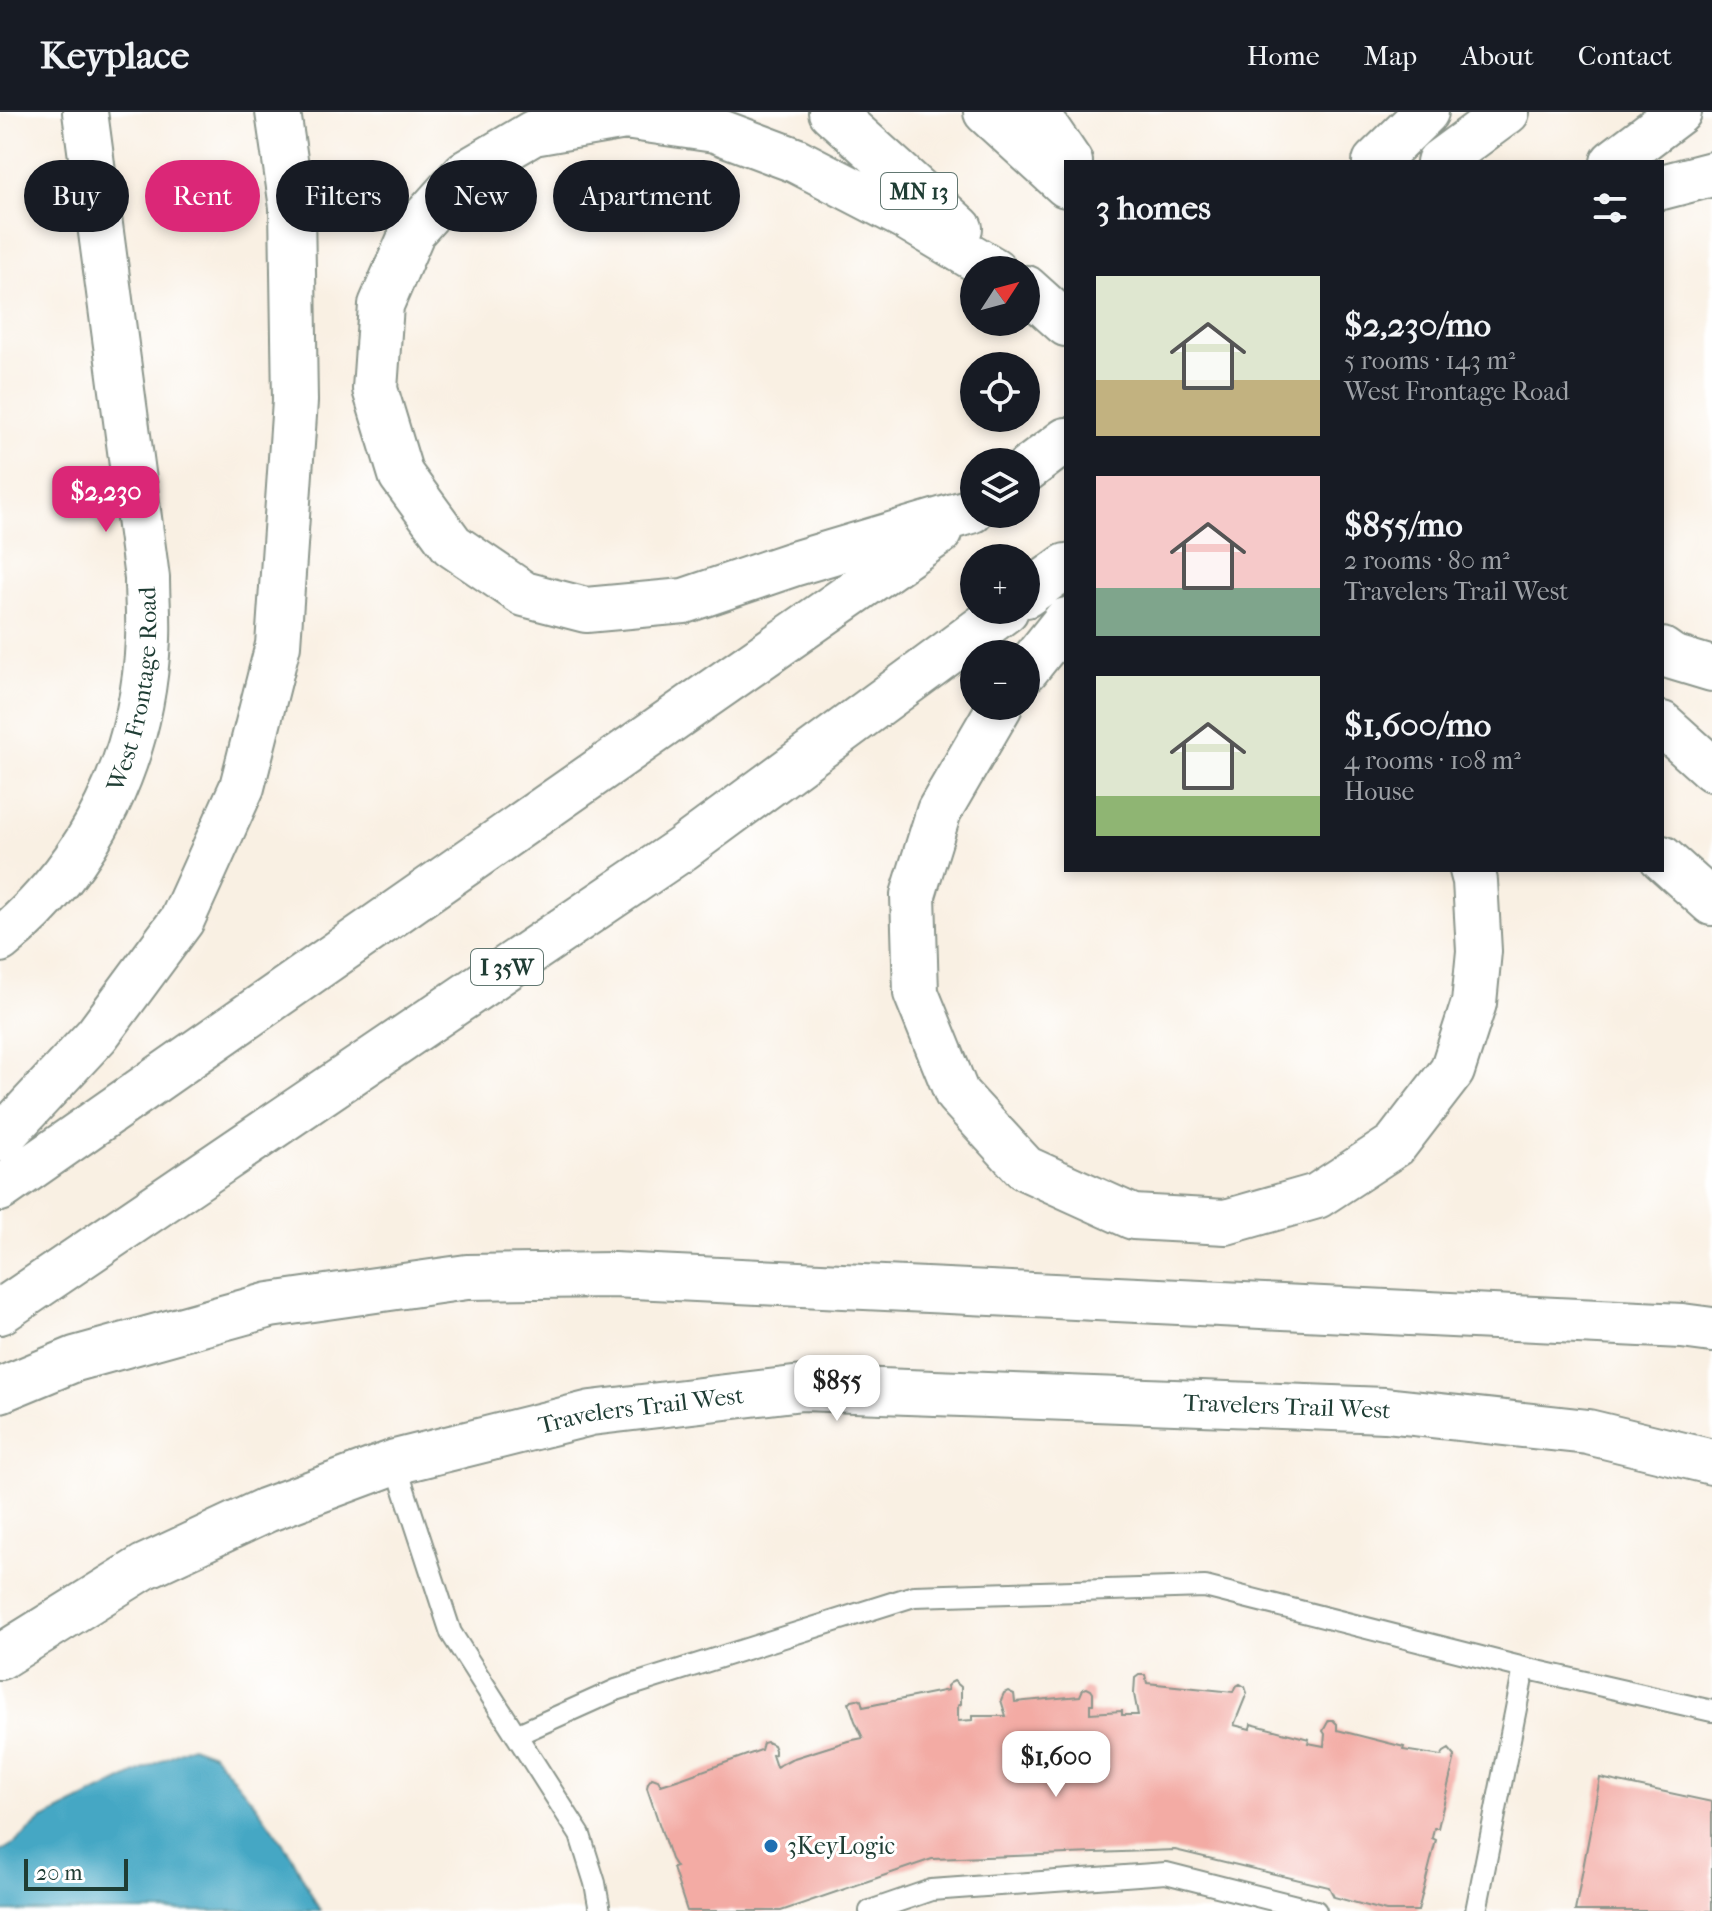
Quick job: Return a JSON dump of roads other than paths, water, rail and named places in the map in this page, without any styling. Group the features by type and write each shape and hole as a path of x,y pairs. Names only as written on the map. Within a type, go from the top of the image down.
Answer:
{"main road":[{"name":"West Frontage Road","path":"0,940 25,919 66,873 101,819 129,754 142,697 148,639 147,578 85,112"},
{"path":"0,1139 97,1035 182,920 242,787 278,645 295,401 292,207 278,112"},
{"name":"MN 13","path":"831,112 989,256"},
{"path":"986,112 1064,183"},
{"path":"1036,112 1069,160"},
{"path":"1377,160 1426,112"},
{"path":"1442,160 1507,112"},
{"path":"1616,160 1679,112"},
{"path":"960,514 684,601 586,610 524,594 452,545 401,475 375,389 381,305 413,231 465,173 533,133 625,117 715,130 795,160 973,256"},
{"path":"1664,186 1712,174"},
{"name":"MN 13","path":"1040,302 1064,322"},
{"path":"1040,460 1064,442"},
{"path":"0,1189 960,518"},
{"path":"1040,585 1064,567"},
{"path":"1040,652 1064,622"},
{"name":"I 35W","path":"0,1312 682,849 987,624"},
{"path":"1664,651 1672,657 1712,669"},
{"path":"992,720 939,811 913,895 916,993 957,1094 1025,1168 1133,1217 1226,1222 1317,1196 1395,1145 1452,1071 1474,1003 1479,951 1473,872"},
{"path":"1664,726 1712,769"},
{"path":"1664,860 1712,903"},
{"path":"0,1390 75,1359 270,1305 467,1277 613,1275 1712,1330"},
{"name":"Travelers Trail West","path":"0,1657 144,1567 266,1510 395,1462 591,1413 802,1388 1385,1410 1588,1432 1712,1462"}],"lane":[{"path":"395,1462 451,1633 580,1835 600,1911"},
{"path":"516,1735 616,1690 914,1596 1205,1587 1524,1668 1712,1711"},
{"path":"1476,1911 1524,1668"},
{"path":"870,1911 931,1890 1166,1873 1316,1911"}],"water":[{"path":"191,1746 213,1754 255,1804 291,1855 320,1911 0,1911 0,1852 43,1819"}],"place":[{"name":"3KeyLogic","path":"771,1846"}]}
